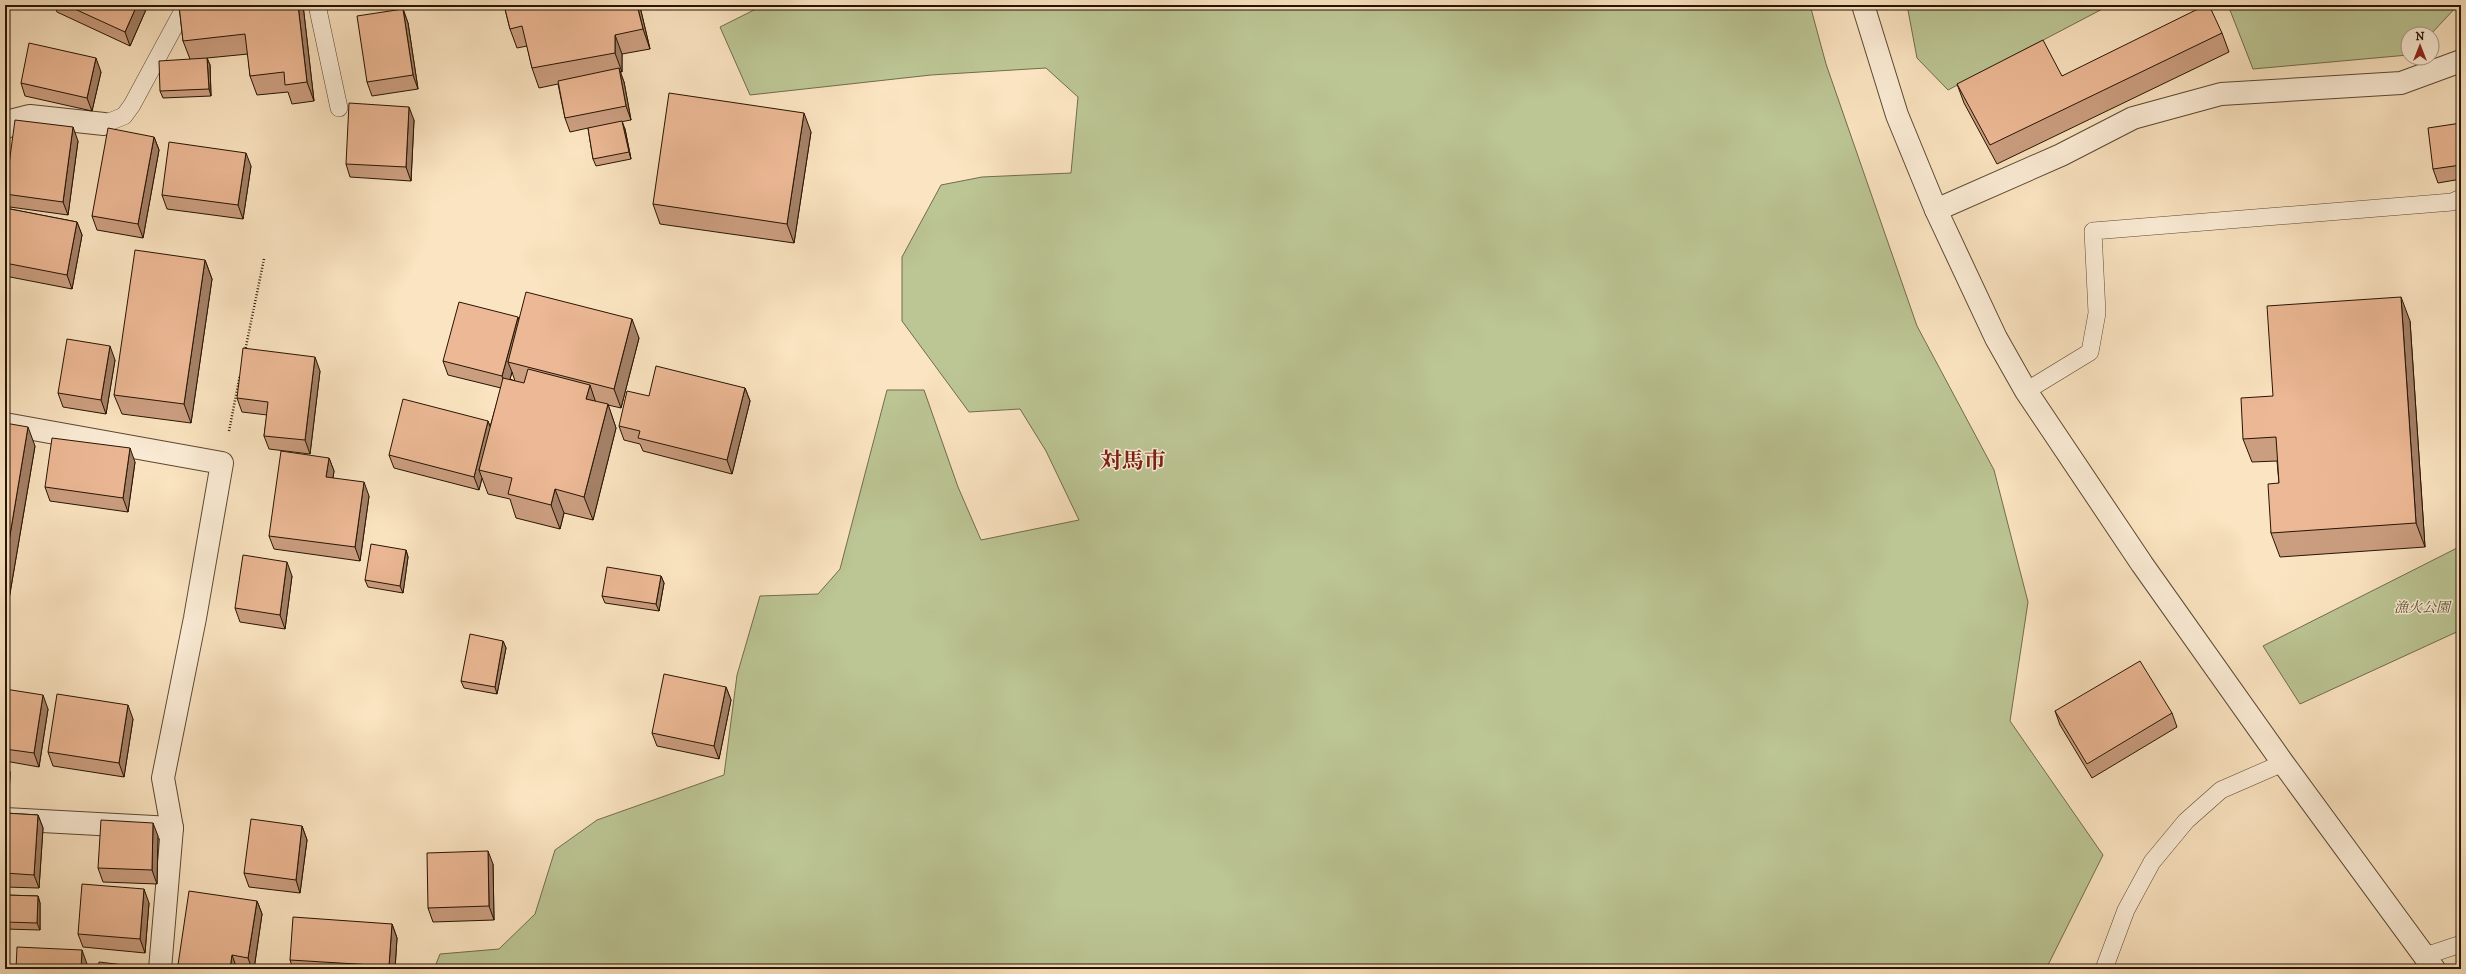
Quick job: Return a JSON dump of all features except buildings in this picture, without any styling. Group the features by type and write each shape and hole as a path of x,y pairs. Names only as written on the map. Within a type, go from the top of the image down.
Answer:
{"street":[{"path":"1863,5 1897,115 1936,210 1996,338 2026,391 2142,564 2283,763 2430,963"},
{"path":"1936,210 2061,155 2133,118 2221,94 2401,83 2461,62"},
{"path":"5,128 14,120 30,116 104,124"},
{"path":"5,424 222,463 195,618 163,778 172,828 160,969"},
{"path":"5,819 172,828"}],"lane":[{"path":"104,124 124,116 186,5"},
{"path":"317,5 339,108"},
{"path":"2026,391 2090,352 2097,313 2093,231 2452,202 2461,198"},
{"path":"2104,969 2126,910 2152,862 2186,821 2221,790 2283,763"},
{"path":"2430,963 2461,944"}],"path":[{"path":"244,357 264,258"},
{"path":"222,463 241,372"}],"green space":[{"path":"764,5 1810,5 1826,64 1917,326 1994,470 2028,602 2010,721 2103,855 2046,969 434,969 440,954 499,949 535,914 555,850 597,820 724,775 737,675 760,596 818,594 840,569 887,390 924,390 958,487 981,540 1079,520 1046,451 1020,409 969,412 902,321 902,257 941,185 982,177 1071,173 1078,97 1046,68 931,75 750,95 720,27"},
{"path":"1907,5 2110,5 1948,90 1917,58"},
{"path":"2228,5 2458,5 2438,26 2400,26 2400,56 2253,69"},
{"name":"漁火公園","path":"2461,546 2461,630 2300,704 2263,646"}],"district":[{"name":"対馬市","path":"1133,460"}]}
